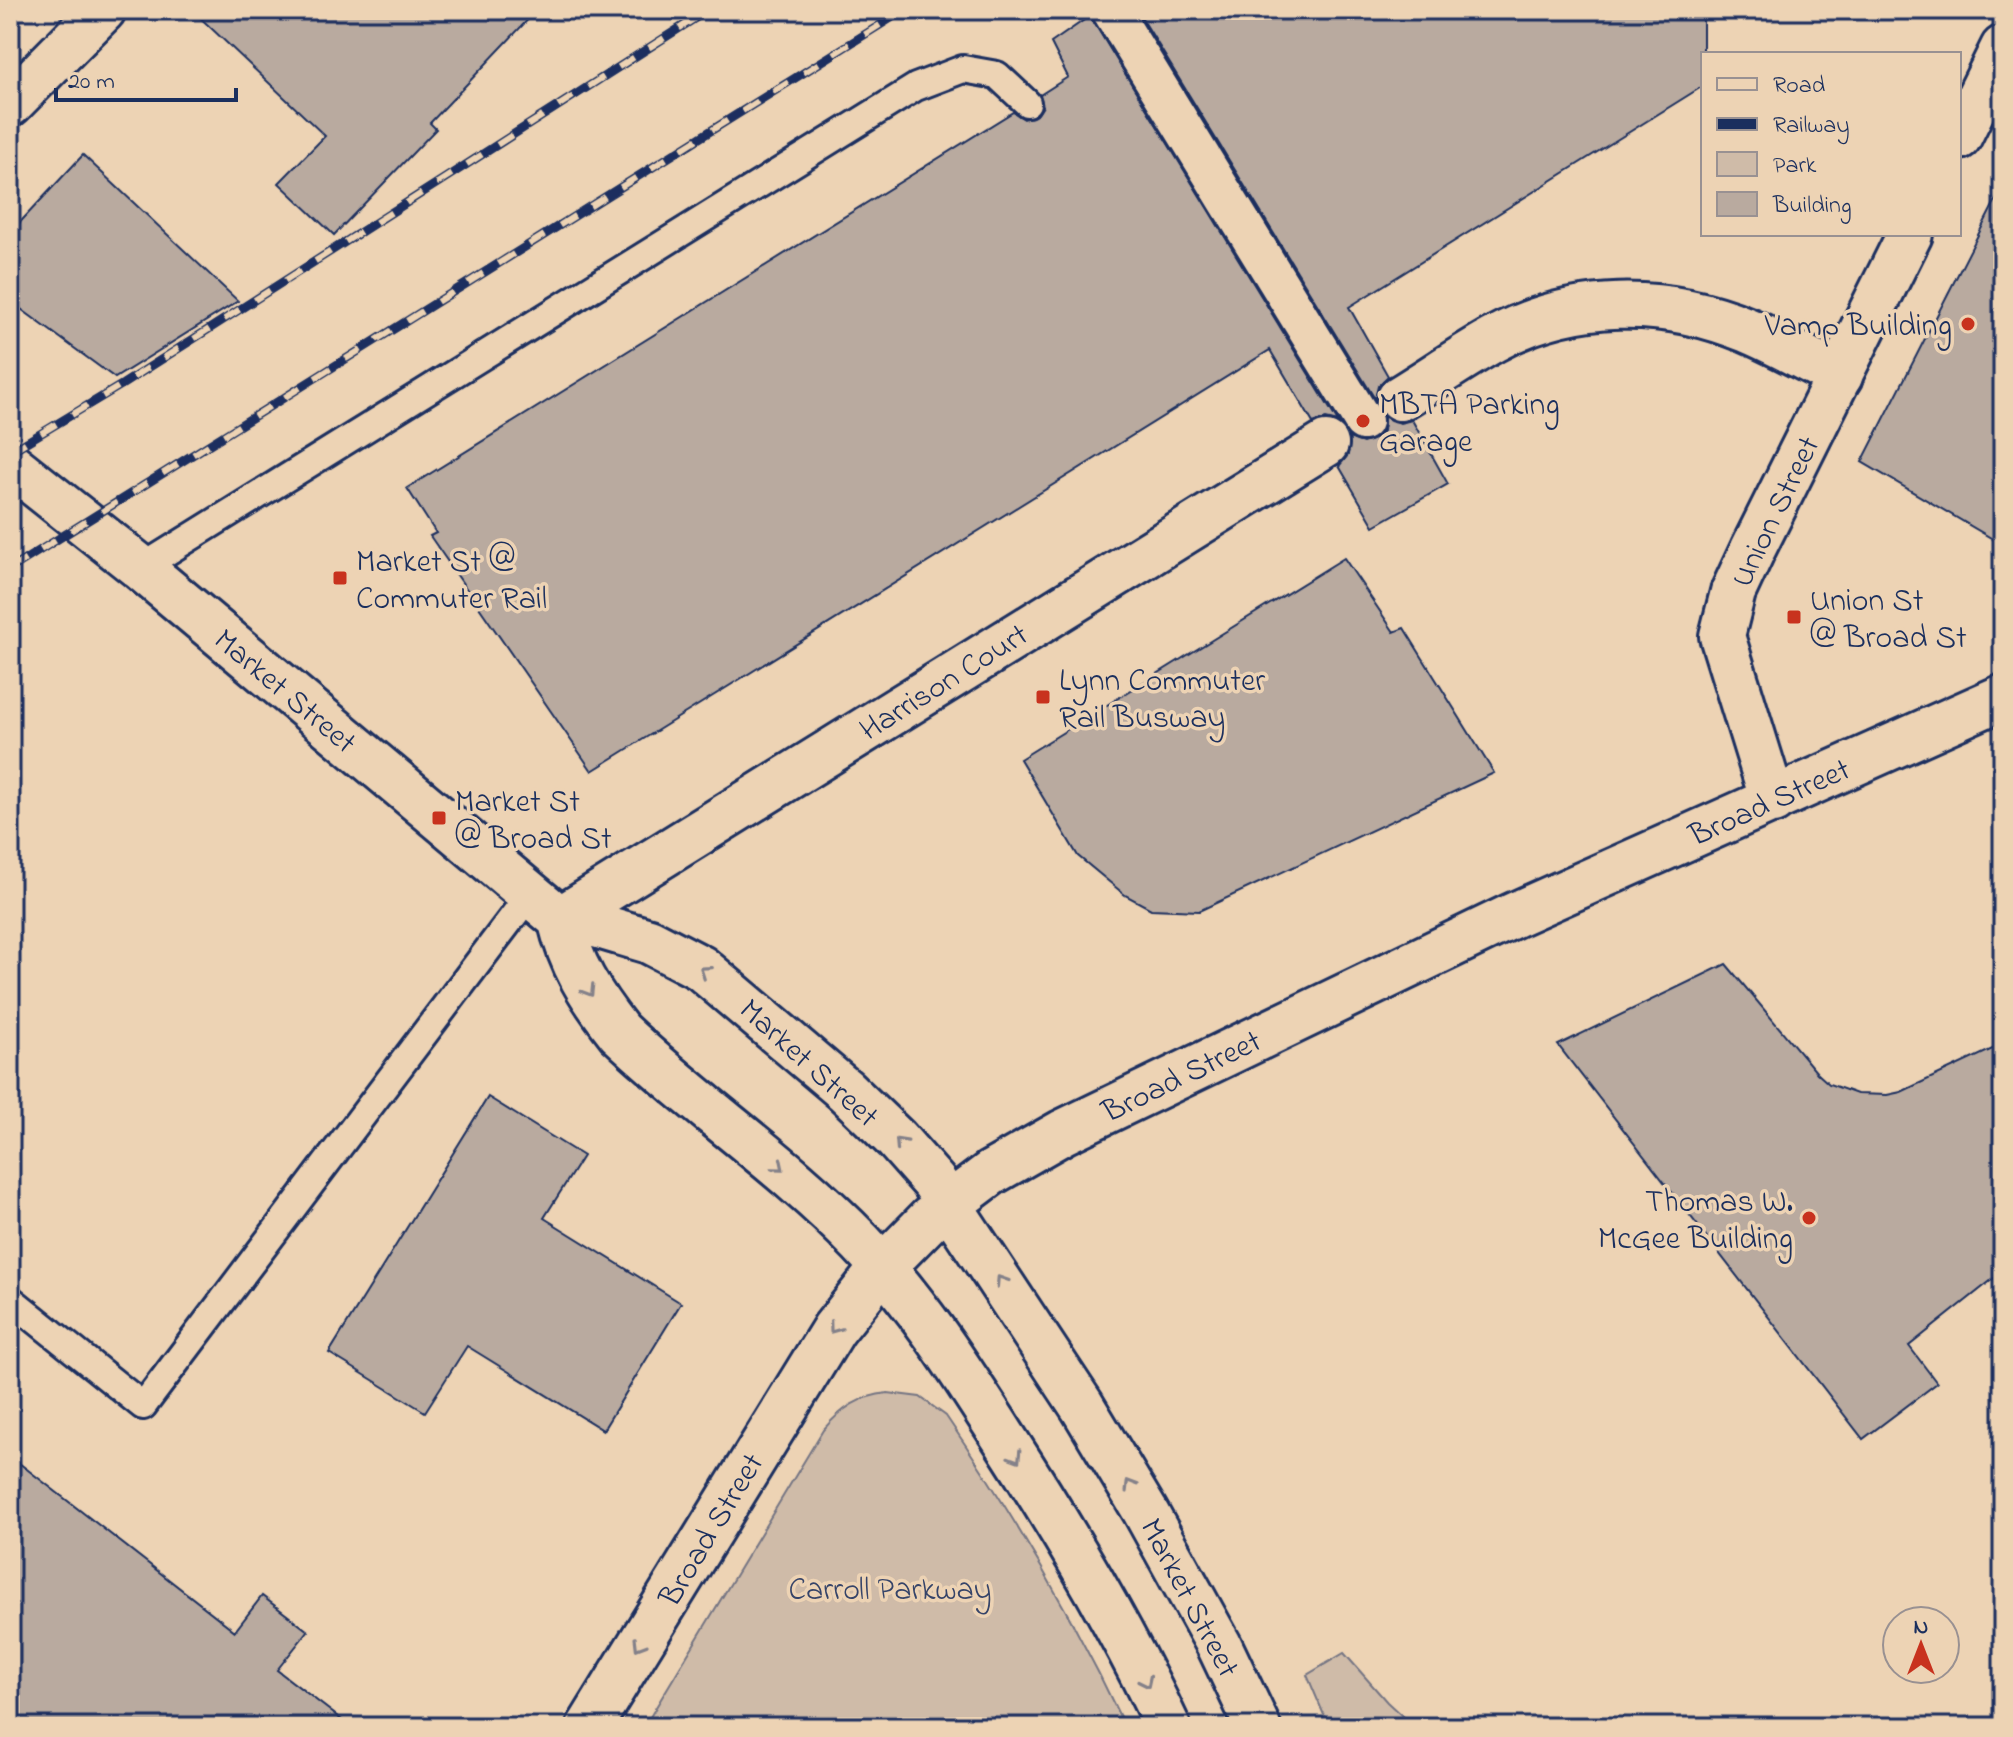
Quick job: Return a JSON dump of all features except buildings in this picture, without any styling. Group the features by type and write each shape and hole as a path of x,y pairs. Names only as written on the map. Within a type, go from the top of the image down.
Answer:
{"main road":[{"path":"10,104 103,10"},
{"path":"1961,133 2003,48"},
{"name":"Union Street","path":"1773,801 1722,636 1733,592 1909,236"},
{"path":"1400,398 1495,339 1543,318 1593,308 1644,304 1694,312 1748,330 1840,376"},
{"name":"Harrison Court","path":"545,906 1326,444"},
{"name":"Market Street","path":"10,464 141,568 545,906 649,941 701,968 854,1098 906,1149 950,1203 1103,1440 1219,1645 1258,1727"},
{"name":"Broad Street","path":"589,1727 819,1350 883,1267 914,1233 991,1173 1063,1132 1514,915 2003,697"},
{"path":"545,906 572,961 600,1008 619,1032 807,1191 883,1267 936,1334 1084,1567 1168,1727"}],"street":[{"path":"1111,10 1363,421"}],"lane":[{"path":"141,568 916,87 963,69 997,75 1027,103"},
{"path":"10,1299 143,1406 545,906"}],"green space":[{"name":"Carroll Parkway","path":"888,1393 920,1397 946,1416 1042,1568 1125,1727 644,1727 823,1430 852,1404"},
{"path":"1344,1653 1387,1702 1414,1727 1329,1727 1307,1675"}],"railway":[{"path":"10,452 123,384 708,10"},
{"path":"10,569 904,10"}],"place":[{"name":"Vamp Building","path":"1968,324"},
{"name":"MBTA Parking Garage","path":"1363,421"},
{"name":"Market St @ Commuter Rail","path":"340,578"},
{"name":"Union St @ Broad St","path":"1794,617"},
{"name":"Lynn Commuter Rail Busway","path":"1043,697"},
{"name":"Market St @ Broad St","path":"439,818"},
{"name":"Thomas W. McGee Building","path":"1809,1218"}]}
